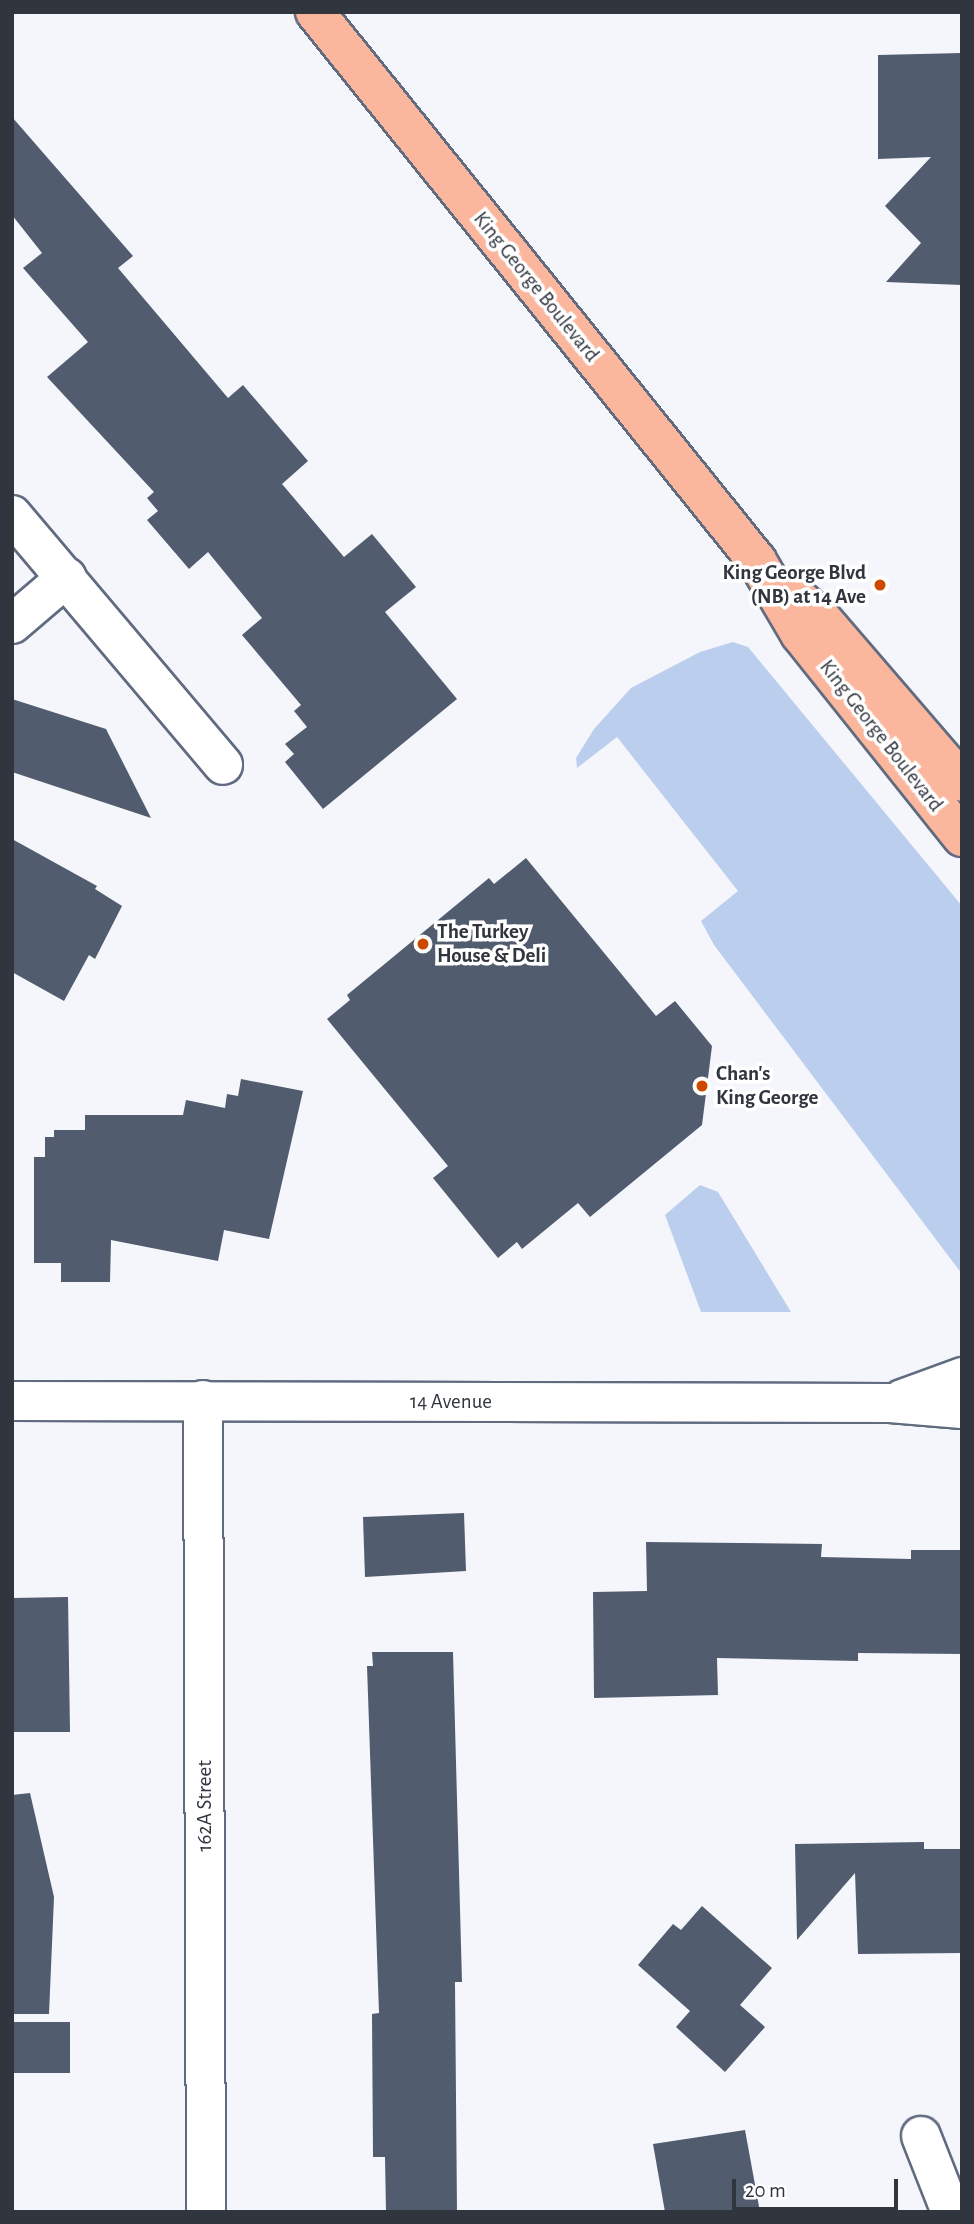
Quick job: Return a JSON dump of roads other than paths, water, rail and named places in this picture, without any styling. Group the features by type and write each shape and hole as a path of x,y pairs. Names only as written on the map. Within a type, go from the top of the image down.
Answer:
{"main road":[{"name":"King George Boulevard","path":"315,12 757,561 800,634 962,837"},
{"name":"King George Boulevard","path":"757,561 821,618 962,782"}],"street":[{"path":"12,514 223,765"},
{"path":"12,624 66,577"},
{"name":"14 Avenue","path":"890,1403 962,1377"},
{"name":"162A Street","path":"203,1400 206,2212"},
{"name":"14 Avenue","path":"12,1401 890,1403 962,1409"},
{"path":"921,2136 951,2212"}],"place":[{"name":"King George Blvd (NB) at 14 Ave","path":"880,585"},
{"name":"The Turkey House & Deli","path":"423,944"},
{"name":"Chan's King George","path":"702,1086"}]}
